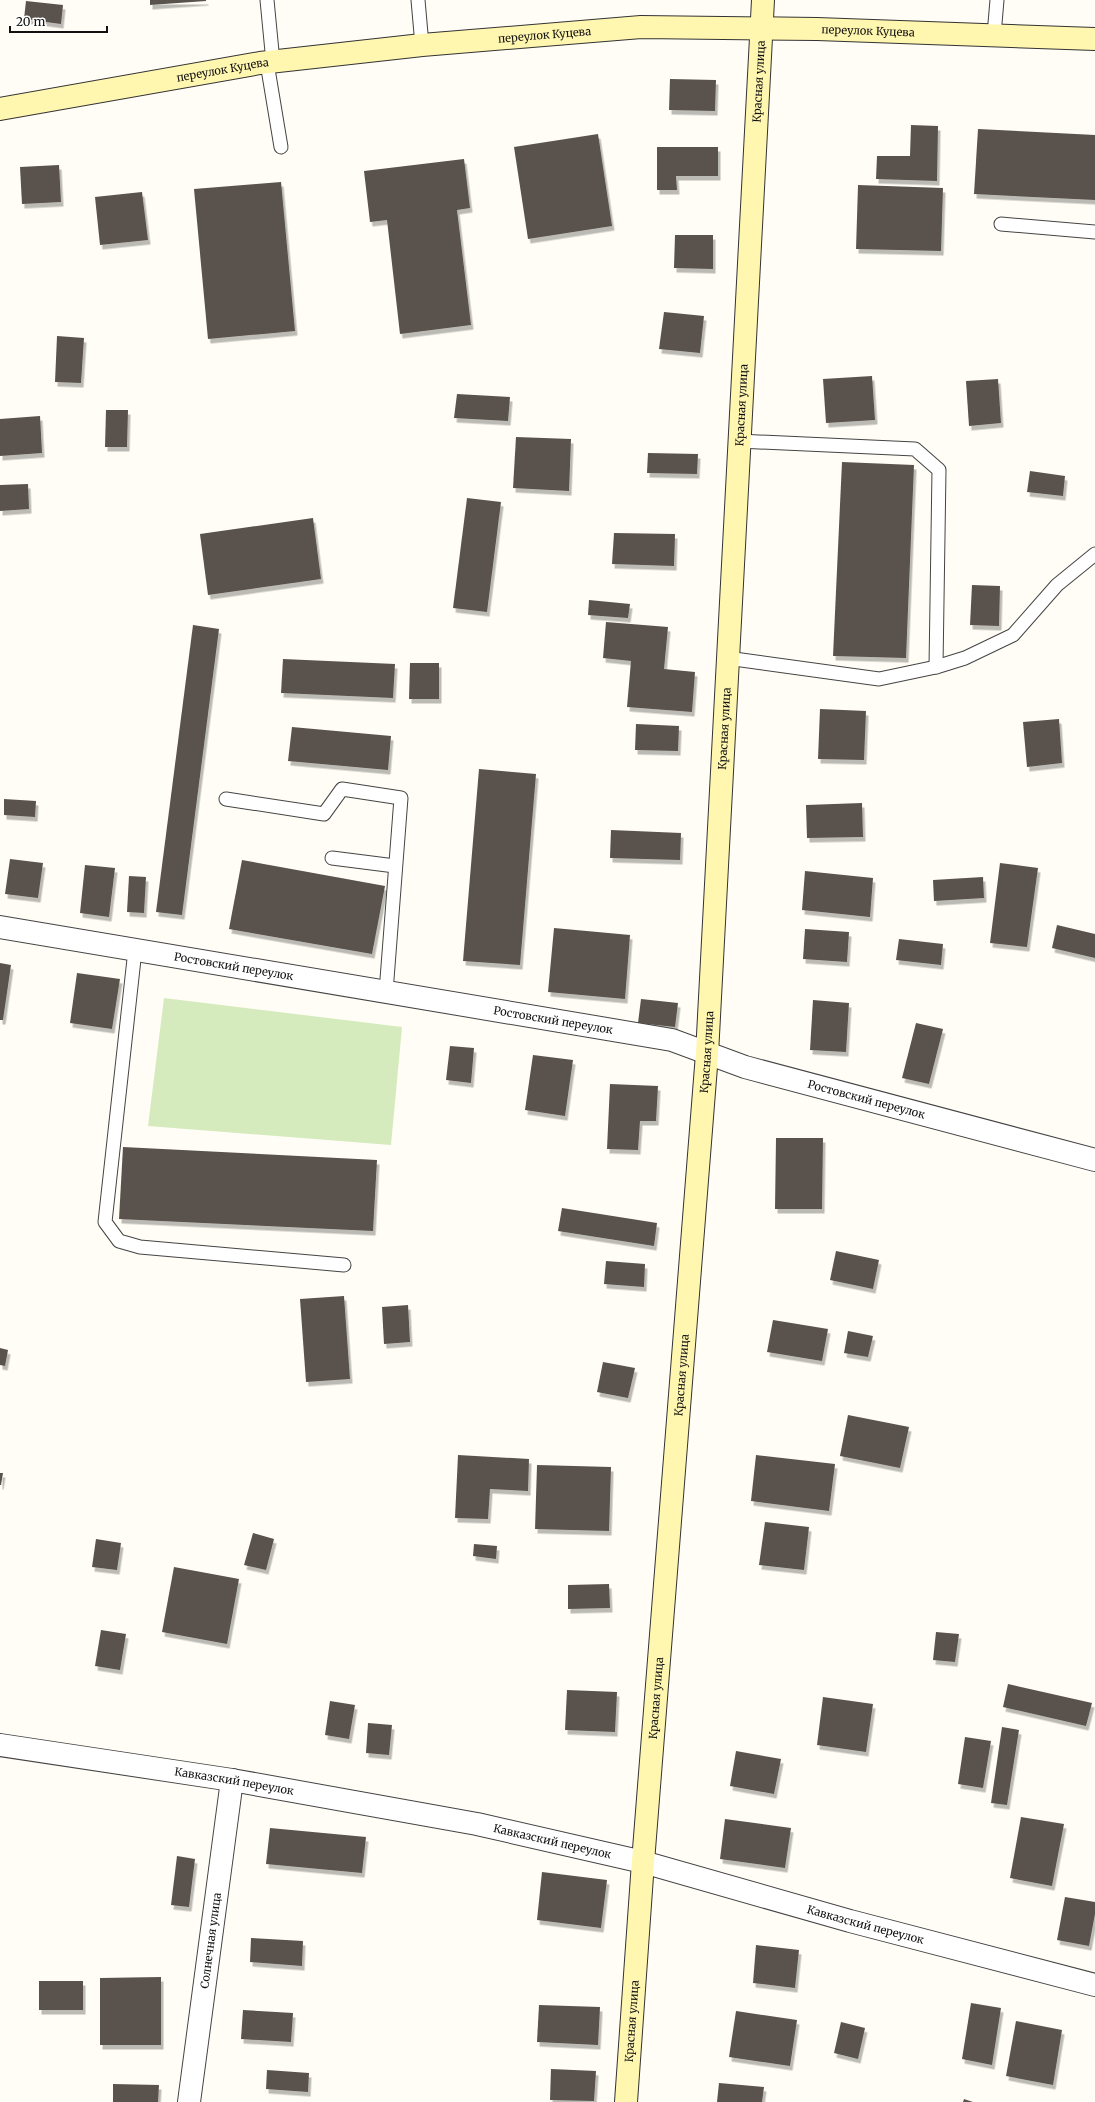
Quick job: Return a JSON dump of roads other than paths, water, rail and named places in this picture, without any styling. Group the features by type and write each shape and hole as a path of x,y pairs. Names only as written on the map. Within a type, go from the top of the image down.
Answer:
{"street":[{"name":"Красная улица","path":"626,2102 643,1862 707,1054 727,658 760,94 761,28 764,0"},
{"name":"переулок Куцева","path":"0,109 270,62 422,45 641,27 761,28 1095,39"},
{"name":"Ростовский переулок","path":"0,927 672,1040 745,1067 1095,1160"},
{"name":"Кавказский переулок","path":"0,1745 232,1780 477,1824 643,1862 850,1921 1095,1985"},
{"name":"Солнечная улица","path":"189,2102 232,1780"}],"lane":[{"path":"267,0 270,62 281,147"},
{"path":"418,0 422,45"},
{"path":"994,35 997,0"},
{"path":"1001,224 1095,232"},
{"path":"739,442 915,449 939,470 936,667"},
{"path":"727,658 879,679 936,667 965,658 1013,634 1057,585 1095,554"},
{"path":"226,799 324,814 342,789 401,798 386,992"},
{"path":"332,858 395,866"},
{"path":"135,950 104,1222 119,1240 140,1247 344,1265"}]}
